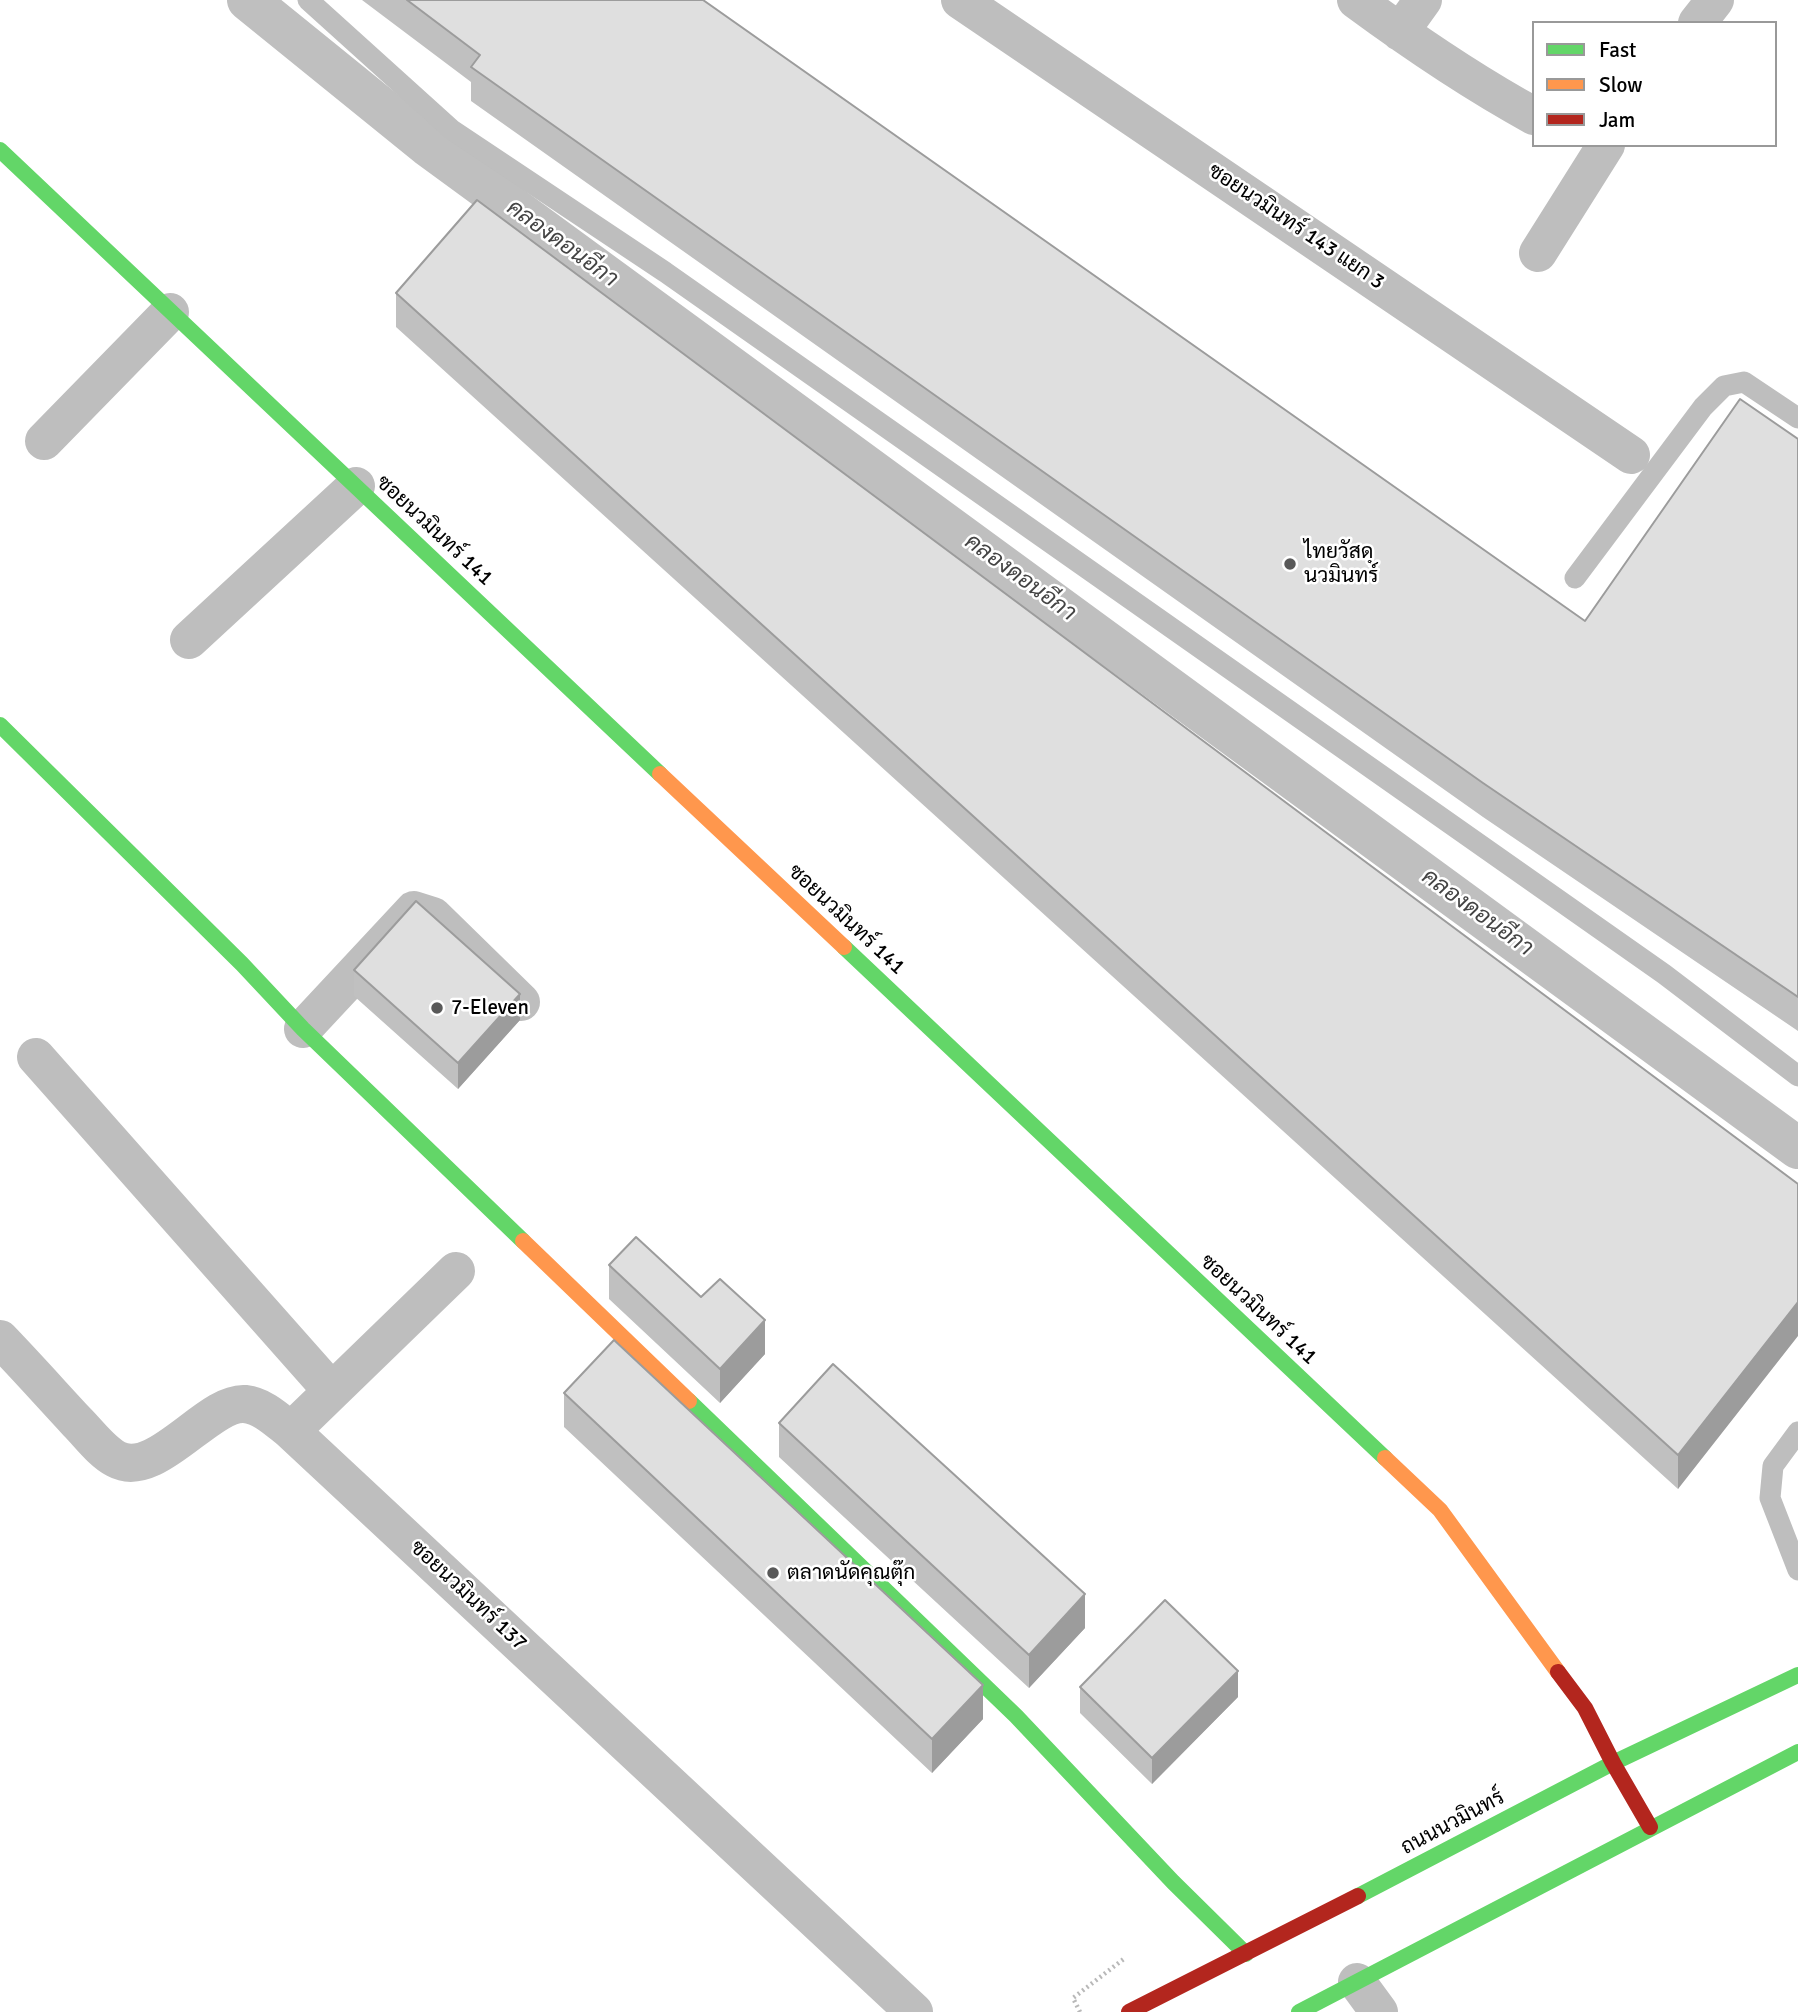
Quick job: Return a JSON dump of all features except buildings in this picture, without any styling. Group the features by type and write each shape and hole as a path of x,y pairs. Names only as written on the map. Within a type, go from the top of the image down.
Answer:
{"street":[{"name":"ซอยนวมินทร์ 143 แยก 3","path":"960,0 1632,455"},
{"path":"1356,0 1498,96 1532,115"},
{"path":"1400,32 1423,0"},
{"path":"1699,21 1715,0"},
{"path":"1538,253 1598,148"},
{"name":"ซอยนวมินทร์ 141","path":"1,154 1440,1510 1585,1708 1612,1763 1650,1827"},
{"path":"44,441 170,312"},
{"path":"189,640 356,486"},
{"path":"0,725 242,964 303,1029 1016,1716 1173,1882 1246,1954"},
{"path":"303,1029 414,910 433,916 521,1002"},
{"path":"36,1057 331,1390"},
{"path":"290,1431 456,1271"},
{"name":"ซอยนวมินทร์ 137","path":"0,1339 98,1444 117,1460 136,1464 162,1451 222,1412 242,1404 262,1409 290,1431 914,2012"},
{"name":"ถนนนวมินทร์","path":"1129,2012 1612,1763 1798,1675"},
{"path":"1299,2012 1798,1752"},
{"path":"1357,1982 1379,2012"}],"lane":[{"path":"308,0 452,130 688,288 1664,974 1798,1076"},
{"path":"1575,578 1703,407 1724,386 1744,382 1798,418"},
{"path":"1798,1432 1773,1466 1770,1498 1798,1570"}],"path":[{"path":"1080,2012 1073,1998 1125,1958"}],"waterway":[{"name":"คลองดอนอีกา","path":"248,0 427,145 1798,1148"}],"traffic: fast":[{"path":"0,150 660,774"},
{"path":"0,725 242,964 303,1029 523,1241"},
{"path":"844,947 1385,1458"},
{"path":"689,1401 1016,1716 1173,1882 1246,1954"},
{"path":"1358,1896 1613,1763 1798,1675"},
{"path":"1299,2012 1798,1752"}],"traffic: slow":[{"path":"660,774 844,947"},
{"path":"523,1241 689,1401"},
{"path":"1385,1458 1440,1510 1558,1672"}],"traffic: jam":[{"path":"1558,1672 1585,1708 1650,1827"},
{"path":"1129,2012 1358,1896"}],"place":[{"name":"ไทยวัสดุ นวมินทร์","path":"1290,564"},
{"name":"7-Eleven","path":"437,1008"},
{"name":"ตลาดนัดคุณตุ๊ก","path":"773,1573"}]}
